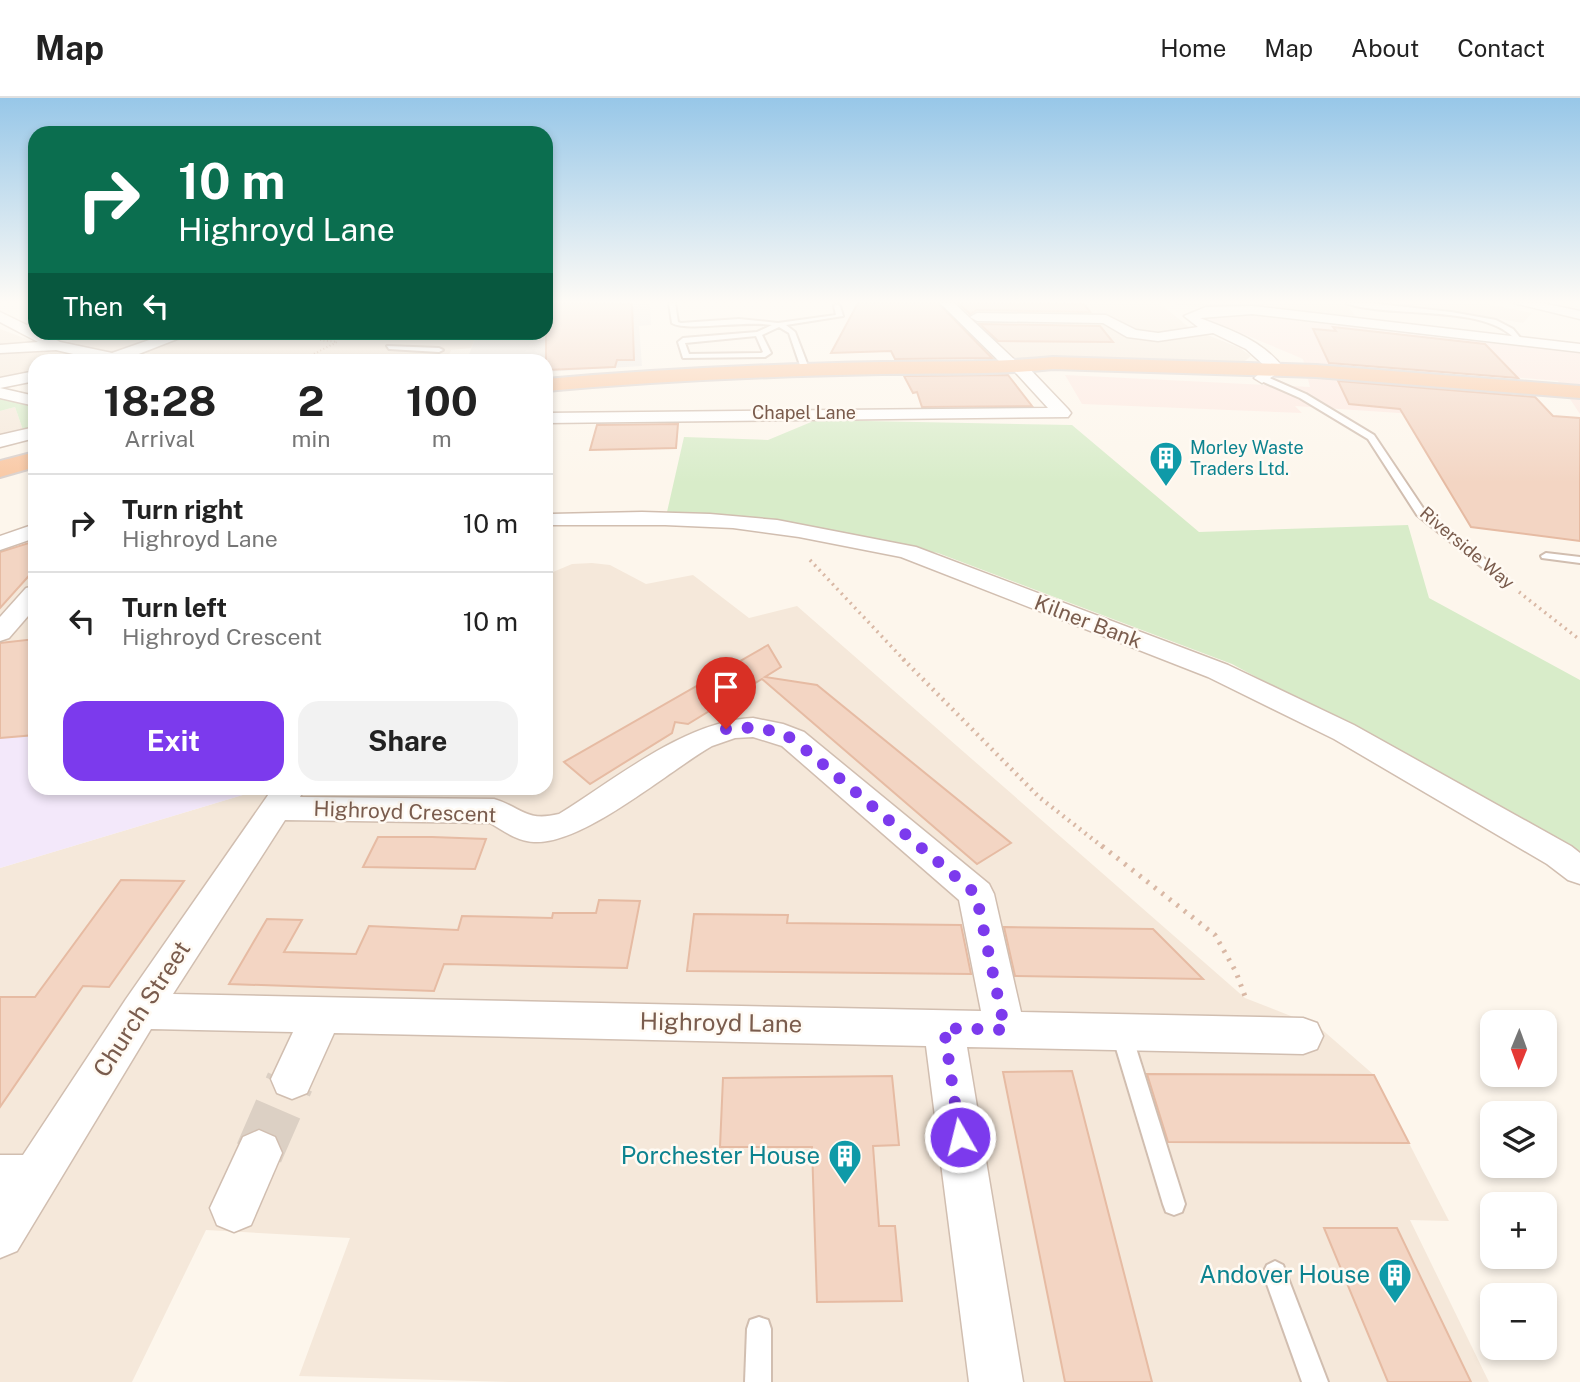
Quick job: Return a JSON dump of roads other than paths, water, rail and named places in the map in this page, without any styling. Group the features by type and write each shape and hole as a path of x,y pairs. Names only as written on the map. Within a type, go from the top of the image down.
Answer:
{"highway":[{"path":"553,385 637,377 806,370 1016,367 1055,371 1269,374 1580,392"},
{"path":"602,382 653,384 874,376 937,369"},
{"path":"1269,374 1580,404"},
{"path":"0,455 28,445"},
{"path":"0,455 28,451"},
{"path":"0,469 28,461"}],"street":[{"path":"1012,363 1016,367"},
{"path":"1265,363 1269,374"},
{"name":"Chapel Lane","path":"553,418 773,413 1062,413 1016,367"},
{"path":"0,383 28,377"},
{"path":"0,393 28,399"},
{"path":"0,441 28,434"},
{"name":"Kilner Bank","path":"553,519 636,518 733,522 854,540 908,552 1218,671 1344,732 1559,855 1580,871"},
{"path":"0,543 28,533"},
{"path":"4,628 28,601"},
{"path":"4,628 28,623"},
{"name":"Highroyd Crescent","path":"283,798 494,811 508,816 523,828 548,830 570,823 706,735 750,726 775,730 793,739 976,894 1005,1030"},
{"name":"Church Street","path":"0,1234 17,1179 139,1011 283,798"},
{"name":"Highroyd Lane","path":"139,1011 1303,1037"},
{"path":"292,1080 322,1014"},
{"path":"944,1028 996,1382"},
{"path":"234,1208 259,1153"}],"lane":[{"path":"803,363 806,370"},
{"name":"Riverside Way","path":"1269,374 1371,437 1421,513 1502,578"},
{"path":"1546,556 1580,560"},
{"path":"1121,1032 1174,1204"},
{"path":"1275,1273 1315,1382"},
{"path":"758,1382 759,1329"}],"tunnel":[{"path":"290,1084 292,1079"},
{"path":"259,1153 290,1082"}],"place":[{"name":"Morley Waste Traders Ltd.","path":"1166,488"},
{"name":"Porchester House","path":"845,1186"},
{"name":"Andover House","path":"1395,1305"}]}
